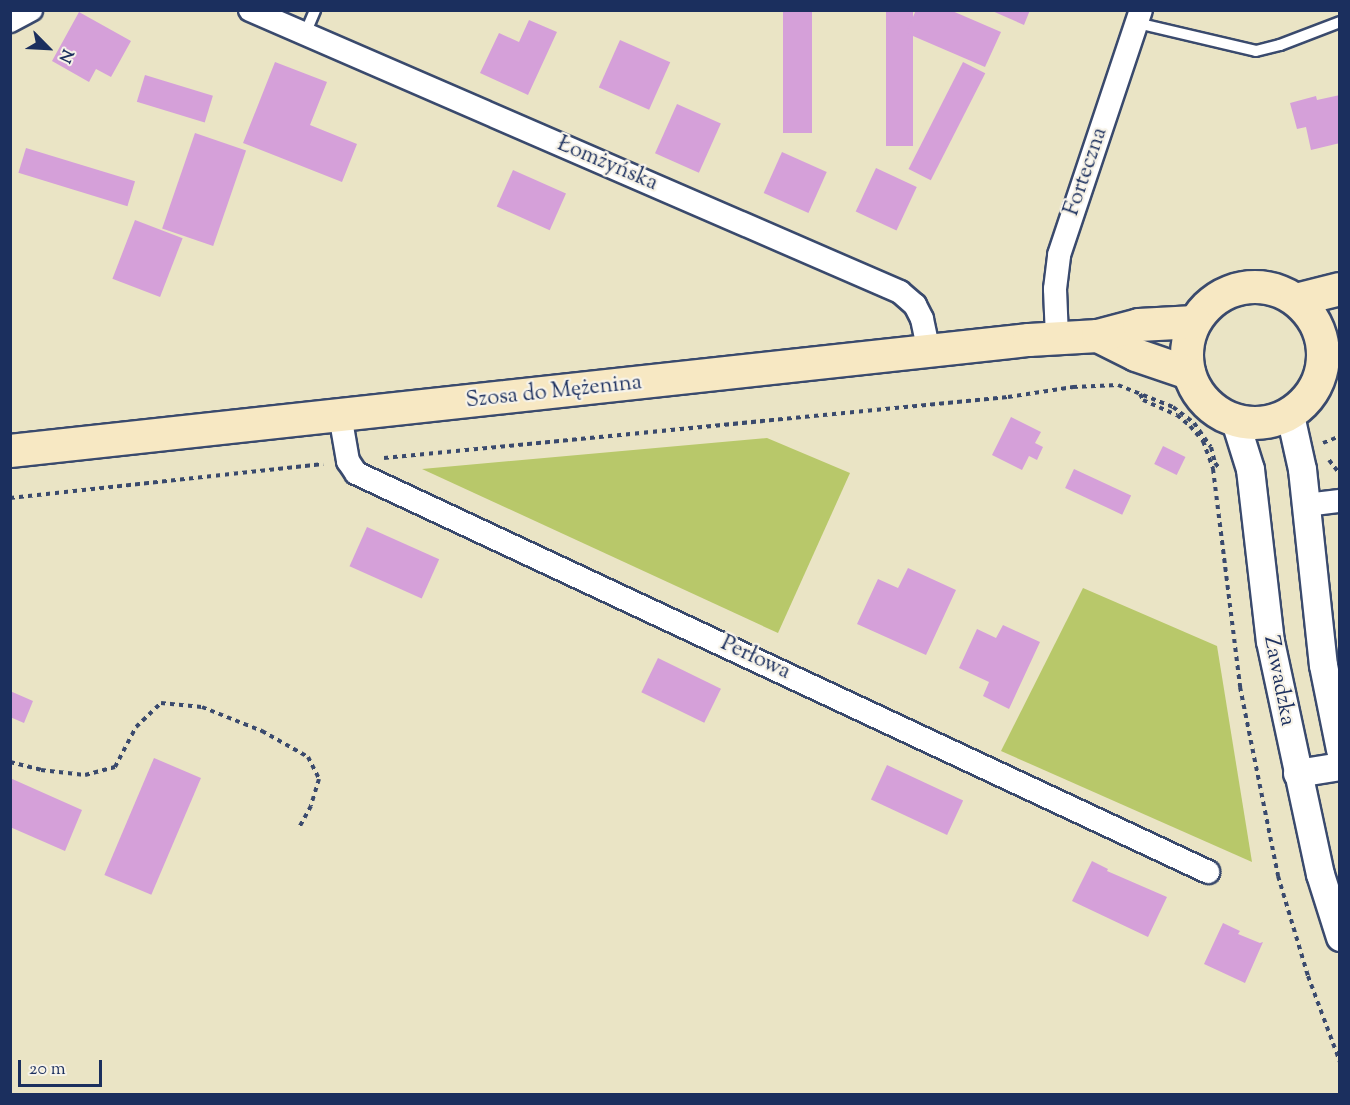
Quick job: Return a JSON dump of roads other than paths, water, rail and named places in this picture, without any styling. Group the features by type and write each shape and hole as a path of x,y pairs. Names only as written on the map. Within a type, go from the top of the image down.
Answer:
{"main road":[{"path":"1260,286 1279,290 1296,300 1310,313 1319,330 1332,342 1322,374 1310,397 1290,415 1273,422 1254,424 1235,421 1206,404 1195,389 1189,373 1186,347 1195,322 1206,306 1222,294 1240,288 1260,286"},
{"path":"1296,300 1340,289"},
{"name":"Szosa do Mężenina","path":"10,451 1057,338 1098,336 1139,325 1195,322"},
{"name":"Szosa do Mężenina","path":"1098,336 1136,355 1189,373"}],"street":[{"path":"10,21 31,10"},
{"name":"Łomżyńska","path":"250,10 900,292 915,305 922,319 929,353"},
{"name":"Forteczna","path":"1057,338 1055,289 1059,255 1139,17"},
{"name":"Perłowa","path":"340,415 348,461 356,473 1208,872"},
{"name":"Zawadzka","path":"1290,415 1299,452 1306,505 1323,665 1340,749"},
{"name":"Zawadzka","path":"1235,421 1250,469 1270,641 1320,874 1340,937"},
{"path":"1306,505 1340,501"},
{"path":"1297,773 1340,766"}],"lane":[{"path":"305,34 315,10"},
{"path":"1139,17 1256,51 1280,45 1340,22"}]}
